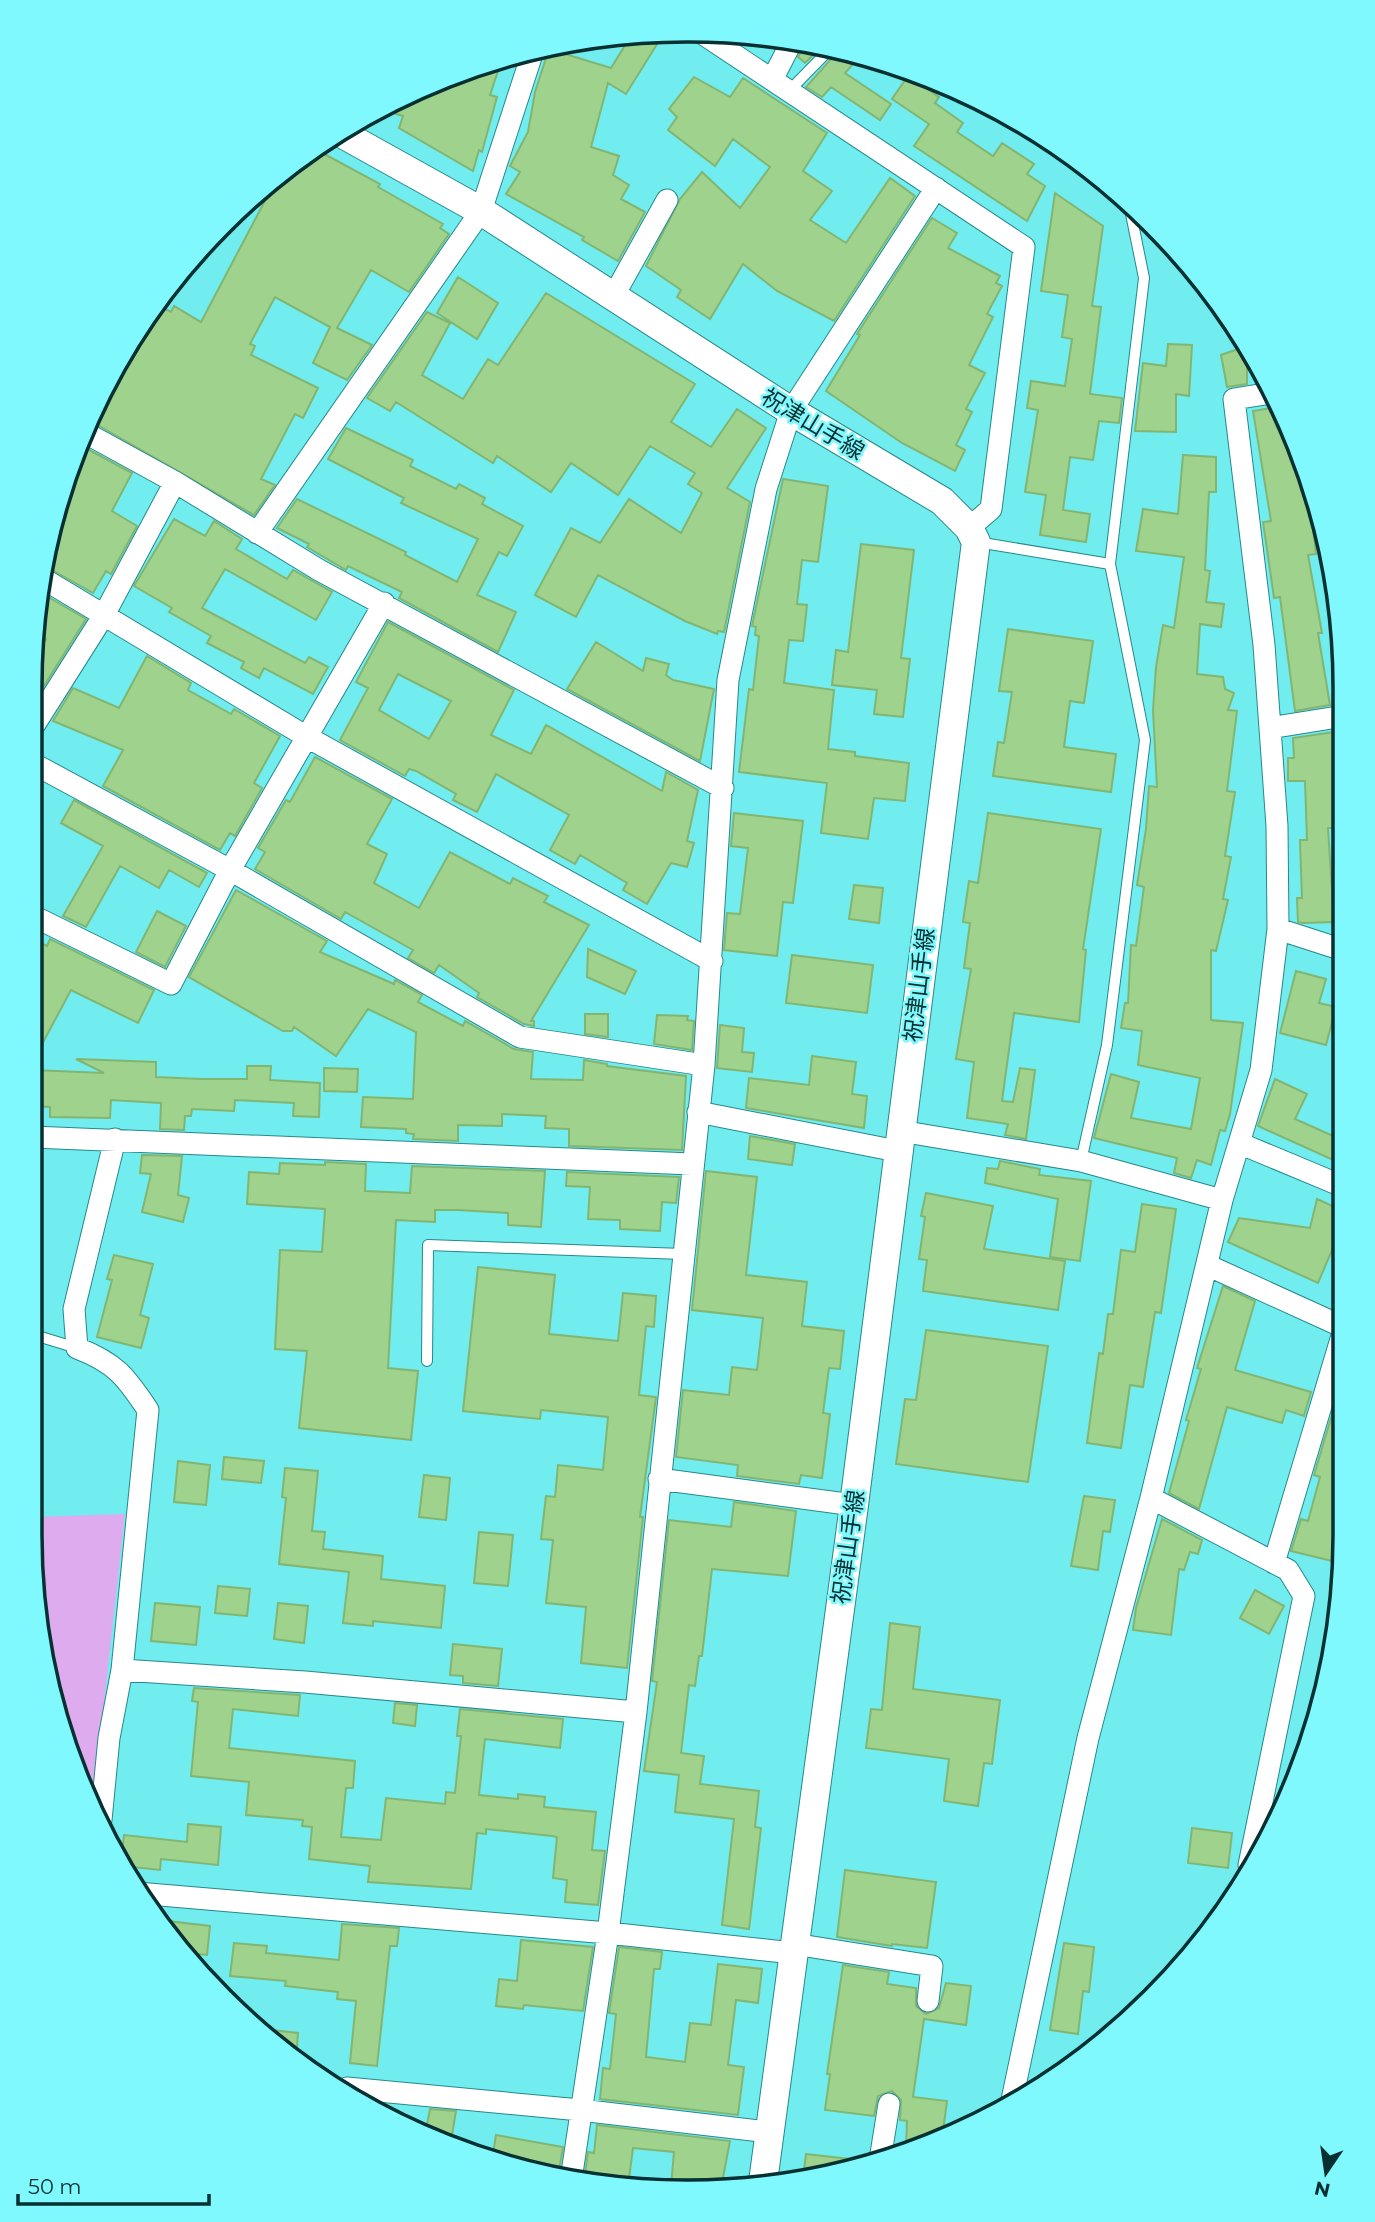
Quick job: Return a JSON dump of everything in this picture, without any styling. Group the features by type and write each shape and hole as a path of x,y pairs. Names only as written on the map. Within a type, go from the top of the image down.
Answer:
{"street":[{"path":"716,43 1024,247 992,509 972,535"},
{"path":"781,85 790,51"},
{"path":"257,533 481,211 530,62"},
{"name":"祝津山手線","path":"354,135 481,211 791,411 942,501 972,535 854,1505 763,2175"},
{"path":"572,2170 608,1933 636,1712 682,1254 704,1065 728,680 766,489 791,411 936,188"},
{"path":"614,297 667,200"},
{"path":"1014,2092 1088,1738 1151,1498 1222,1200 1261,1070 1278,929 1277,826 1264,645 1234,399 1262,394"},
{"path":"93,437 175,482 318,570 384,603 723,788"},
{"path":"42,713 104,615 175,482"},
{"path":"51,583 307,737 712,961"},
{"path":"42,920 171,984 230,870 384,603"},
{"path":"1270,728 1333,718"},
{"path":"42,768 230,870 520,1037 704,1065"},
{"path":"1278,929 1333,947"},
{"path":"698,1112 899,1141 1081,1161 1222,1200"},
{"path":"42,1137 692,1164"},
{"path":"102,1806 109,1738 122,1670 148,1410 124,1374 104,1359 77,1348 74,1309 115,1139"},
{"path":"1239,1143 1333,1182"},
{"path":"1207,1265 1333,1322"},
{"path":"1274,1563 1333,1366"},
{"path":"659,1479 854,1505"},
{"path":"1151,1498 1288,1570 1304,1596 1253,1845"},
{"path":"122,1670 305,1682 636,1712"},
{"path":"152,1894 793,1948 932,1966 928,2001"},
{"path":"357,2089 580,2110 768,2132"},
{"path":"882,2150 889,2104"}],"lane":[{"path":"781,85 820,56"},
{"path":"1081,1161 1107,1045 1145,740 1110,564 1144,278 1132,220"},
{"path":"972,535 1110,564"},
{"path":"427,1361 428,1245 682,1254"},
{"path":"42,1337 77,1348"}],"shaded area":[{"path":"125,1514 95,1789 76,1742 54,1660 43,1577 42,1517"}],"building":[{"path":"658,43 626,94 608,83 591,147 619,156 613,175 629,185 621,199 645,212 618,261 582,240 584,237 506,194 520,172 510,166 528,132 535,92 546,58 564,54 611,68 625,45"},
{"path":"800,52 814,54 805,63 798,57"},
{"path":"832,58 853,64 845,73 891,104 880,120 831,87 822,97 806,87"},
{"path":"498,71 490,95 497,97 482,152 479,150 473,171 399,128 403,116 394,113 440,91"},
{"path":"694,77 730,97 743,78 827,133 803,171 832,191 810,220 846,243 890,178 915,196 834,321 777,291 743,264 710,319 677,297 681,290 646,266 680,199 702,172 740,208 770,167 733,139 715,166 668,130 677,117 669,109"},
{"path":"905,80 924,87 939,97 935,103 963,123 957,132 993,156 1002,143 1034,164 1027,174 1045,186 1027,221 914,146 929,124 892,99"},
{"path":"325,154 380,184 378,187 443,224 440,228 449,234 409,292 371,270 337,328 372,345 347,380 313,363 330,327 275,297 250,344 255,346 251,355 318,388 303,418 295,414 261,479 275,485 254,515 98,425 128,365 165,309 171,312 174,306 201,322 266,199"},
{"path":"1055,193 1103,226 1092,306 1101,307 1090,394 1122,398 1119,423 1099,421 1093,460 1070,457 1063,510 1090,514 1086,542 1040,535 1046,495 1025,492 1038,410 1027,408 1031,381 1065,386 1072,339 1062,337 1068,295 1041,291"},
{"path":"932,218 957,233 948,248 1000,276 996,283 1002,286 987,314 993,317 969,365 985,373 966,409 972,412 956,445 965,450 955,471 902,443 826,391 860,335 857,334"},
{"path":"458,277 498,303 477,339 437,313"},
{"path":"546,293 695,384 671,422 711,447 737,409 766,428 727,488 750,502 724,632 718,631 717,634 685,621 598,575 576,617 535,595 571,528 600,543 629,499 681,533 702,493 688,484 695,473 650,446 618,495 571,463 551,492 497,456 493,463 396,402 390,411 367,398 427,312 450,323 422,375 463,399 488,359 498,365"},
{"path":"1168,344 1192,345 1189,396 1176,394 1176,432 1135,431 1143,363 1166,366"},
{"path":"1237,349 1247,365 1247,384 1227,387 1221,355"},
{"path":"1269,408 1284,440 1311,520 1316,554 1308,555 1322,633 1318,633 1330,705 1295,711 1280,597 1274,598 1263,522 1271,521 1253,411"},
{"path":"346,428 413,460 410,466 456,489 459,484 485,498 482,504 523,526 507,556 499,552 477,595 516,612 498,652 399,598 402,592 348,566 346,570 307,547 309,544 277,528 297,499 406,552 405,555 457,582 478,539 401,503 404,498 328,459"},
{"path":"88,449 132,473 112,511 137,526 111,574 106,571 93,593 53,570 64,520"},
{"path":"1183,455 1216,457 1216,492 1209,492 1205,570 1210,571 1206,602 1224,604 1221,627 1200,624 1197,674 1223,677 1225,689 1234,693 1228,710 1237,711 1227,791 1235,792 1225,856 1231,857 1223,899 1228,900 1216,951 1211,950 1211,1020 1243,1023 1230,1114 1225,1131 1220,1130 1211,1165 1197,1160 1191,1178 1174,1173 1177,1158 1094,1138 1111,1074 1139,1082 1131,1118 1191,1129 1200,1078 1138,1065 1142,1031 1121,1028 1125,1003 1128,1003 1131,945 1136,946 1144,887 1137,885 1146,829 1149,786 1157,787 1153,710 1156,667 1163,625 1174,628 1184,557 1136,551 1143,509 1178,514"},
{"path":"783,479 828,486 818,562 802,560 797,604 807,605 803,641 789,640 784,683 834,690 828,749 855,752 855,756 909,763 905,801 874,798 868,839 821,833 827,783 739,772 749,689 753,690 759,636 755,635 756,627 752,626"},
{"path":"174,519 205,536 214,521 242,539 236,549 287,579 293,570 332,592 316,620 225,569 202,608 305,663 309,657 328,667 313,694 264,668 259,678 241,668 244,662 207,643 211,636 169,612 172,608 134,586"},
{"path":"861,544 914,550 901,658 910,659 903,717 874,714 877,690 832,685 836,650 848,652"},
{"path":"49,597 86,619 42,689 43,645 46,639 44,637"},
{"path":"388,622 514,690 491,735 531,754 546,725 662,791 666,772 698,790 687,841 694,843 687,867 671,863 647,904 623,890 627,883 580,855 575,864 550,850 569,815 496,774 477,812 453,800 456,794 416,771 409,769 405,776 340,740 368,688 356,682","holes":["398,674 451,701 429,739 379,710"]},
{"path":"1008,629 1093,641 1084,703 1070,701 1064,747 1116,754 1111,792 993,776 998,742 1004,743 1012,692 999,691"},
{"path":"596,642 643,671 646,658 669,664 666,675 673,680 714,689 700,761 567,689"},
{"path":"147,656 191,683 188,690 231,714 234,709 280,736 254,783 262,788 235,836 230,833 220,850 103,786 123,750 53,721 73,688 119,708"},
{"path":"1333,732 1333,828 1328,828 1333,922 1298,922 1297,898 1302,898 1300,840 1307,840 1305,781 1288,781 1288,758 1294,758 1293,738"},
{"path":"315,757 392,799 367,844 387,854 374,883 419,908 450,852 510,884 513,878 548,896 544,902 589,925 531,1021 534,1021 534,1026 524,1024 477,997 479,993 439,965 434,973 408,958 413,950 345,912 341,919 255,869 265,852 258,848 286,800 290,802"},
{"path":"74,800 207,873 199,887 169,870 159,888 120,866 86,927 63,916 103,846 61,823"},
{"path":"734,813 803,821 793,903 783,902 777,956 724,950 727,913 740,914 748,848 731,846"},
{"path":"988,813 1101,829 1083,949 1086,950 1079,1022 1014,1013 1002,1101 1013,1102 1020,1068 1035,1070 1026,1139 1005,1135 1008,1124 967,1118 974,1062 956,1059 971,969 964,968 970,923 963,922 969,881 978,883"},
{"path":"854,885 883,888 879,923 849,919"},
{"path":"236,890 327,941 320,952 394,984 395,980 422,995 418,1002 463,1026 465,1021 514,1049 533,1052 531,1079 583,1080 584,1060 607,1066 686,1076 682,1150 569,1146 569,1129 545,1128 546,1116 502,1114 502,1126 458,1125 458,1141 413,1139 414,1134 406,1133 406,1129 361,1127 363,1097 413,1099 416,1032 368,1009 336,1056 294,1027 292,1031 283,1031 189,977"},
{"path":"157,911 186,926 165,967 136,952"},
{"path":"50,939 154,990 138,1023 71,990 42,1044 42,943 47,946"},
{"path":"588,949 636,971 625,994 587,977"},
{"path":"792,955 873,965 867,1013 786,1003"},
{"path":"1296,971 1326,979 1319,1003 1333,1006 1333,1018 1326,1045 1280,1033"},
{"path":"585,1014 608,1014 608,1037 585,1034"},
{"path":"657,1015 688,1016 687,1020 694,1021 692,1050 654,1044"},
{"path":"720,1025 744,1028 742,1052 754,1053 752,1072 717,1068"},
{"path":"812,1056 856,1062 852,1094 867,1096 864,1128 746,1108 749,1078 809,1085"},
{"path":"76,1059 156,1062 156,1077 201,1079 247,1079 247,1066 271,1066 270,1080 320,1083 319,1117 293,1116 294,1103 235,1100 234,1111 192,1109 191,1116 185,1116 184,1130 160,1129 161,1103 111,1100 110,1118 50,1117 50,1107 42,1107 42,1070 104,1073"},
{"path":"324,1068 358,1069 357,1092 324,1091"},
{"path":"1275,1079 1307,1094 1295,1119 1333,1136 1333,1160 1258,1126"},
{"path":"750,1136 795,1144 792,1165 748,1159"},
{"path":"142,1155 182,1156 178,1195 189,1198 183,1222 142,1212 151,1174 140,1173"},
{"path":"1000,1161 1040,1169 1039,1175 1091,1181 1080,1261 1050,1257 1058,1199 985,1183 987,1168 998,1169"},
{"path":"325,1162 366,1164 365,1191 410,1193 412,1166 545,1171 541,1227 508,1225 508,1213 458,1210 435,1210 435,1222 396,1220 388,1368 418,1371 411,1440 299,1428 307,1351 275,1349 280,1250 322,1252 325,1209 247,1204 249,1172 279,1174 280,1163 325,1165"},
{"path":"706,1171 757,1177 746,1275 807,1282 802,1326 844,1331 840,1369 829,1368 823,1413 830,1414 822,1478 801,1475 799,1484 737,1476 738,1465 676,1457 683,1390 729,1395 732,1367 757,1370 763,1318 692,1310"},
{"path":"567,1172 679,1177 676,1203 662,1202 660,1231 620,1229 620,1220 588,1219 590,1187 566,1186"},
{"path":"926,1193 993,1206 984,1249 1065,1261 1058,1310 923,1291 927,1260 919,1259 925,1217 921,1216"},
{"path":"1317,1199 1333,1206 1333,1248 1318,1283 1228,1242 1239,1218 1310,1228"},
{"path":"1142,1204 1176,1209 1161,1313 1155,1312 1143,1387 1130,1385 1121,1448 1087,1443 1099,1353 1103,1354 1108,1314 1113,1314 1121,1250 1135,1252"},
{"path":"114,1255 153,1264 140,1315 149,1318 141,1348 97,1337 112,1280 107,1279"},
{"path":"478,1267 555,1275 549,1334 618,1341 623,1293 656,1296 654,1327 646,1326 639,1395 656,1397 640,1517 643,1517 627,1668 581,1663 586,1607 546,1603 553,1540 541,1539 546,1496 555,1497 558,1465 603,1470 608,1417 541,1410 540,1419 463,1411"},
{"path":"1223,1286 1255,1301 1235,1370 1311,1392 1304,1416 1286,1410 1282,1423 1227,1407 1199,1509 1169,1493 1201,1369 1197,1368"},
{"path":"926,1330 1048,1346 1028,1482 896,1464 905,1399 916,1400"},
{"path":"1333,1411 1332,1561 1291,1551 1301,1519 1308,1521 1320,1477 1314,1475"},
{"path":"224,1457 264,1461 261,1483 222,1479"},
{"path":"178,1461 210,1465 206,1505 174,1502"},
{"path":"285,1468 318,1471 312,1531 325,1532 323,1549 383,1556 381,1579 445,1586 441,1628 373,1621 373,1626 343,1623 349,1572 279,1564 286,1498 282,1497"},
{"path":"424,1475 450,1478 446,1520 419,1517"},
{"path":"1084,1496 1115,1500 1110,1532 1103,1531 1098,1570 1071,1566"},
{"path":"734,1502 796,1511 788,1576 712,1569 702,1656 699,1656 695,1686 689,1685 681,1753 704,1756 700,1784 759,1791 755,1827 761,1828 749,1929 722,1925 734,1819 675,1812 679,1775 644,1771 657,1682 652,1681 669,1520 731,1527"},
{"path":"1162,1519 1202,1540 1198,1554 1190,1552 1184,1570 1179,1569 1171,1635 1133,1630 1136,1608"},
{"path":"479,1532 513,1535 508,1586 474,1583"},
{"path":"218,1586 250,1589 247,1616 215,1613"},
{"path":"1255,1590 1284,1606 1269,1634 1240,1618"},
{"path":"155,1603 200,1607 196,1645 151,1641"},
{"path":"278,1603 308,1606 304,1643 274,1639"},
{"path":"890,1623 920,1627 913,1689 1000,1700 992,1764 984,1763 978,1806 944,1801 949,1759 866,1748 871,1709 882,1710"},
{"path":"453,1644 502,1649 498,1686 463,1683 463,1676 450,1675"},
{"path":"194,1688 300,1695 298,1716 233,1709 229,1748 355,1761 353,1788 346,1788 341,1837 381,1840 386,1798 445,1804 446,1792 455,1793 461,1736 457,1736 460,1709 563,1719 560,1748 485,1739 479,1795 518,1799 518,1794 545,1797 544,1807 596,1812 592,1850 605,1851 598,1905 565,1902 567,1880 553,1878 557,1837 552,1836 486,1829 486,1834 477,1833 471,1889 368,1882 370,1866 309,1859 312,1827 302,1826 303,1820 246,1815 249,1782 191,1776 198,1702 192,1701"},
{"path":"395,1703 417,1705 415,1726 393,1723"},
{"path":"188,1824 221,1827 218,1865 161,1859 160,1870 134,1867 123,1847 124,1835 187,1842"},
{"path":"1192,1828 1232,1833 1228,1868 1188,1863"},
{"path":"845,1870 936,1882 927,1948 892,1946 837,1937"},
{"path":"171,1921 210,1926 207,1955 197,1954"},
{"path":"342,1924 399,1928 397,1946 390,1946 377,2066 350,2063 356,2001 337,1999 338,1992 285,1986 286,1981 230,1976 234,1943 267,1946 266,1953 339,1960"},
{"path":"521,1940 593,1947 583,2011 524,2005 523,2009 496,2006 499,1979 517,1981"},
{"path":"1064,1943 1094,1947 1089,1992 1083,1991 1078,2034 1050,2030"},
{"path":"619,1947 662,1952 660,1969 654,1969 646,2057 685,2062 690,2023 711,2025 718,1964 762,1969 758,2003 736,2000 728,2065 744,2067 738,2115 600,2099 603,2068 610,2069 616,2014 609,2013"},
{"path":"843,1965 889,1972 887,1984 916,1988 916,2006 926,2014 939,2008 946,1983 971,1986 966,2025 924,2019 913,2097 947,2101 944,2127 906,2142 907,2121 900,2120 901,2100 892,2091 878,2096 874,2116 825,2110 830,2074 827,2074"},
{"path":"275,2030 298,2033 297,2048"},
{"path":"430,2109 456,2111 452,2135 427,2125"},
{"path":"597,2125 730,2141 723,2179 672,2180 674,2152 633,2148 629,2177 585,2171 588,2152 594,2153"},
{"path":"496,2135 563,2147 560,2167 494,2150"},
{"path":"806,2154 850,2159 813,2168 804,2169"}]}
